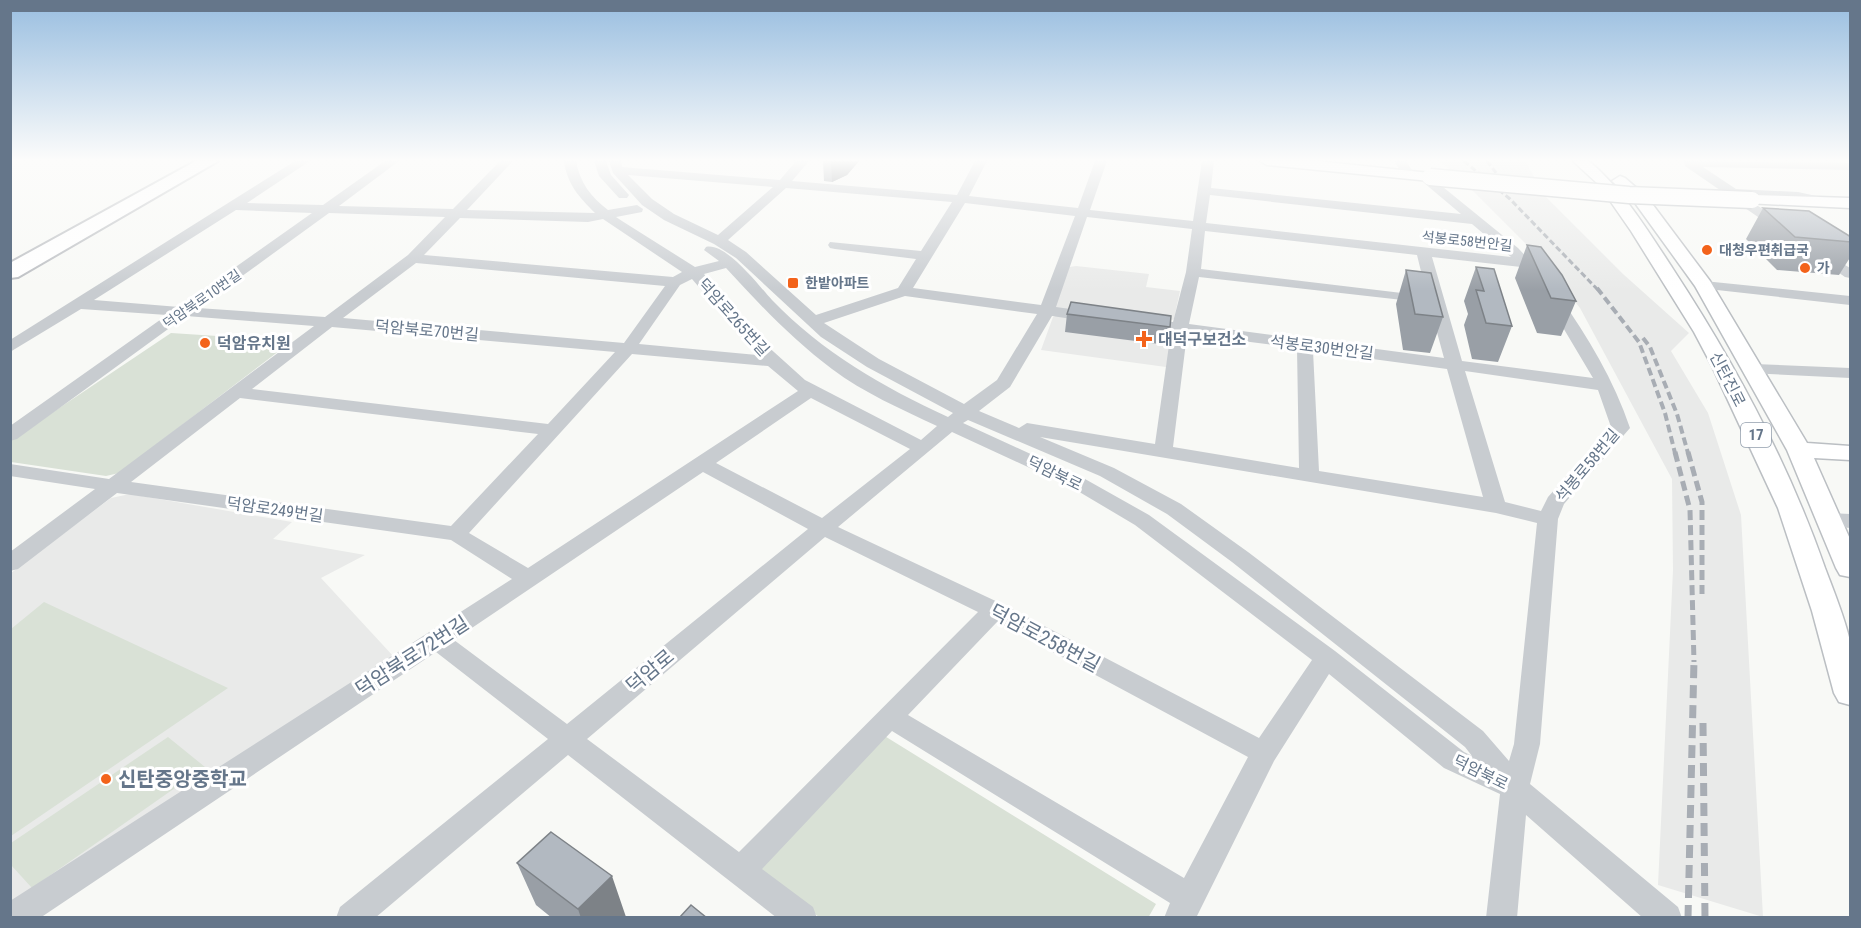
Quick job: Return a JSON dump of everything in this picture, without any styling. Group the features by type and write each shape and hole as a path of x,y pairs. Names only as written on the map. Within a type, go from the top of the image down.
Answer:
{"highway":[{"path":"10,257 108,204"},
{"path":"10,273 134,204"}],"main road":[{"name":"신탄진로","path":"1629,204 1644,237 1704,332 1791,508 1851,693"},
{"name":"신탄진로","path":"1634,204 1681,255 1704,285 1840,520 1851,568"},
{"path":"1644,237 1659,238 1664,245 1681,255"},
{"path":"1799,450 1851,453"}],"street":[{"path":"10,348 237,204"},
{"name":"덕암북로10번길","path":"10,435 252,264 330,204"},
{"path":"10,564 413,258 464,204"},
{"name":"덕암로265번길","path":"594,204 605,216 693,272 715,292 731,315 773,361 796,382 923,448"},
{"name":"덕암북로","path":"632,204 662,225 701,244 729,263 769,306 839,366 890,397 957,418 995,424 1107,472 1174,509 1240,557 1474,739 1515,788 1667,918"},
{"name":"덕암북로","path":"650,204 669,217 741,255 812,322 957,418 981,437 1078,483 1142,520 1326,658 1454,760 1515,788"},
{"path":"719,242 761,204"},
{"path":"904,291 924,256 959,204"},
{"name":"석봉로58번안길","path":"1008,204 1526,263"},
{"name":"덕암로","path":"351,918 957,418 1004,383 1047,311 1084,204"},
{"path":"1163,453 1180,328 1193,272 1202,204"},
{"path":"1328,204 1475,220"},
{"name":"석봉로58번길","path":"1456,204 1526,263 1569,321 1603,385 1621,428 1555,502 1548,519 1527,744 1515,788 1501,918"},
{"path":"1753,204 1793,235"},
{"path":"234,206 588,218 637,209"},
{"path":"835,244 924,256"},
{"path":"1840,248 1811,247 1851,274"},
{"path":"1423,251 1496,507"},
{"path":"413,258 675,282"},
{"path":"456,534 629,347 675,282 693,272 729,263"},
{"path":"1193,272 1436,302"},
{"path":"1704,285 1851,301"},
{"path":"812,322 904,291 1106,318"},
{"name":"덕암북로70번길","path":"79,304 329,322 773,361"},
{"name":"석봉로30번안길","path":"1129,321 1603,385"},
{"path":"1305,345 1310,476"},
{"path":"1754,369 1851,373"},
{"name":"덕암북로72번길","path":"12,918 437,640 810,391"},
{"path":"238,393 554,430"},
{"path":"995,424 1496,507 1548,519"},
{"name":"덕암로258번길","path":"701,463 823,528 994,610 1264,753"},
{"name":"덕암로249번길","path":"10,470 456,534 528,578"},
{"path":"740,871 994,610"},
{"path":"437,640 802,918"},
{"path":"890,717 1184,908 1264,753 1326,658"}],"shaded area":[{"path":"1486,204 1553,204 1623,274 1689,333 1671,351 1708,413 1741,515 1763,917 1658,885 1673,570 1672,479 1580,308 1544,262"},
{"path":"1069,267 1149,274 1146,287 1180,291 1174,319 1168,322 1057,308 1055,306"},
{"path":"1058,315 1173,332 1166,367 1041,350 1053,317"},
{"path":"171,333 292,341 119,473 106,476 11,462 10,441"},
{"name":"신탄중앙중학교","path":"130,494 292,522 273,539 365,555 321,578 394,657 11,902 11,573 111,498"},
{"path":"44,602 228,688 11,836 11,629"},
{"path":"883,735 1156,904 1148,918 819,917 756,869"},
{"path":"168,737 205,767 32,888 11,865 11,843"}],"building":[{"path":"1763,208 1809,211 1851,237 1851,242 1795,237"},
{"path":"1527,245 1541,247 1562,275 1576,301 1551,298"},
{"path":"1476,267 1494,269 1512,326 1486,323 1476,290 1484,291"},
{"path":"1406,270 1431,273 1443,317 1415,314"},
{"path":"1071,302 1171,316 1170,327 1067,314"},
{"path":"551,832 612,876 578,909 517,863"},
{"path":"691,905 707,918 679,918"}],"railway":[{"path":"1515,204 1598,290"},
{"path":"1597,288 1639,342 1665,413 1675,453"},
{"path":"1643,338 1650,347 1677,414 1688,453"},
{"path":"1675,452 1690,510 1694,661"},
{"path":"1688,452 1702,502 1702,594"},
{"path":"1688,918 1694,661"},
{"path":"1703,723 1705,918"}],"place":[{"name":"대청우편취급국","path":"1707,250"},
{"name":"가","path":"1805,268"},
{"name":"한밭아파트","path":"793,283"},
{"name":"대덕구보건소","path":"1144,339"},
{"name":"덕암유치원","path":"205,343"},
{"name":"신탄중앙중학교","path":"106,779"}]}
